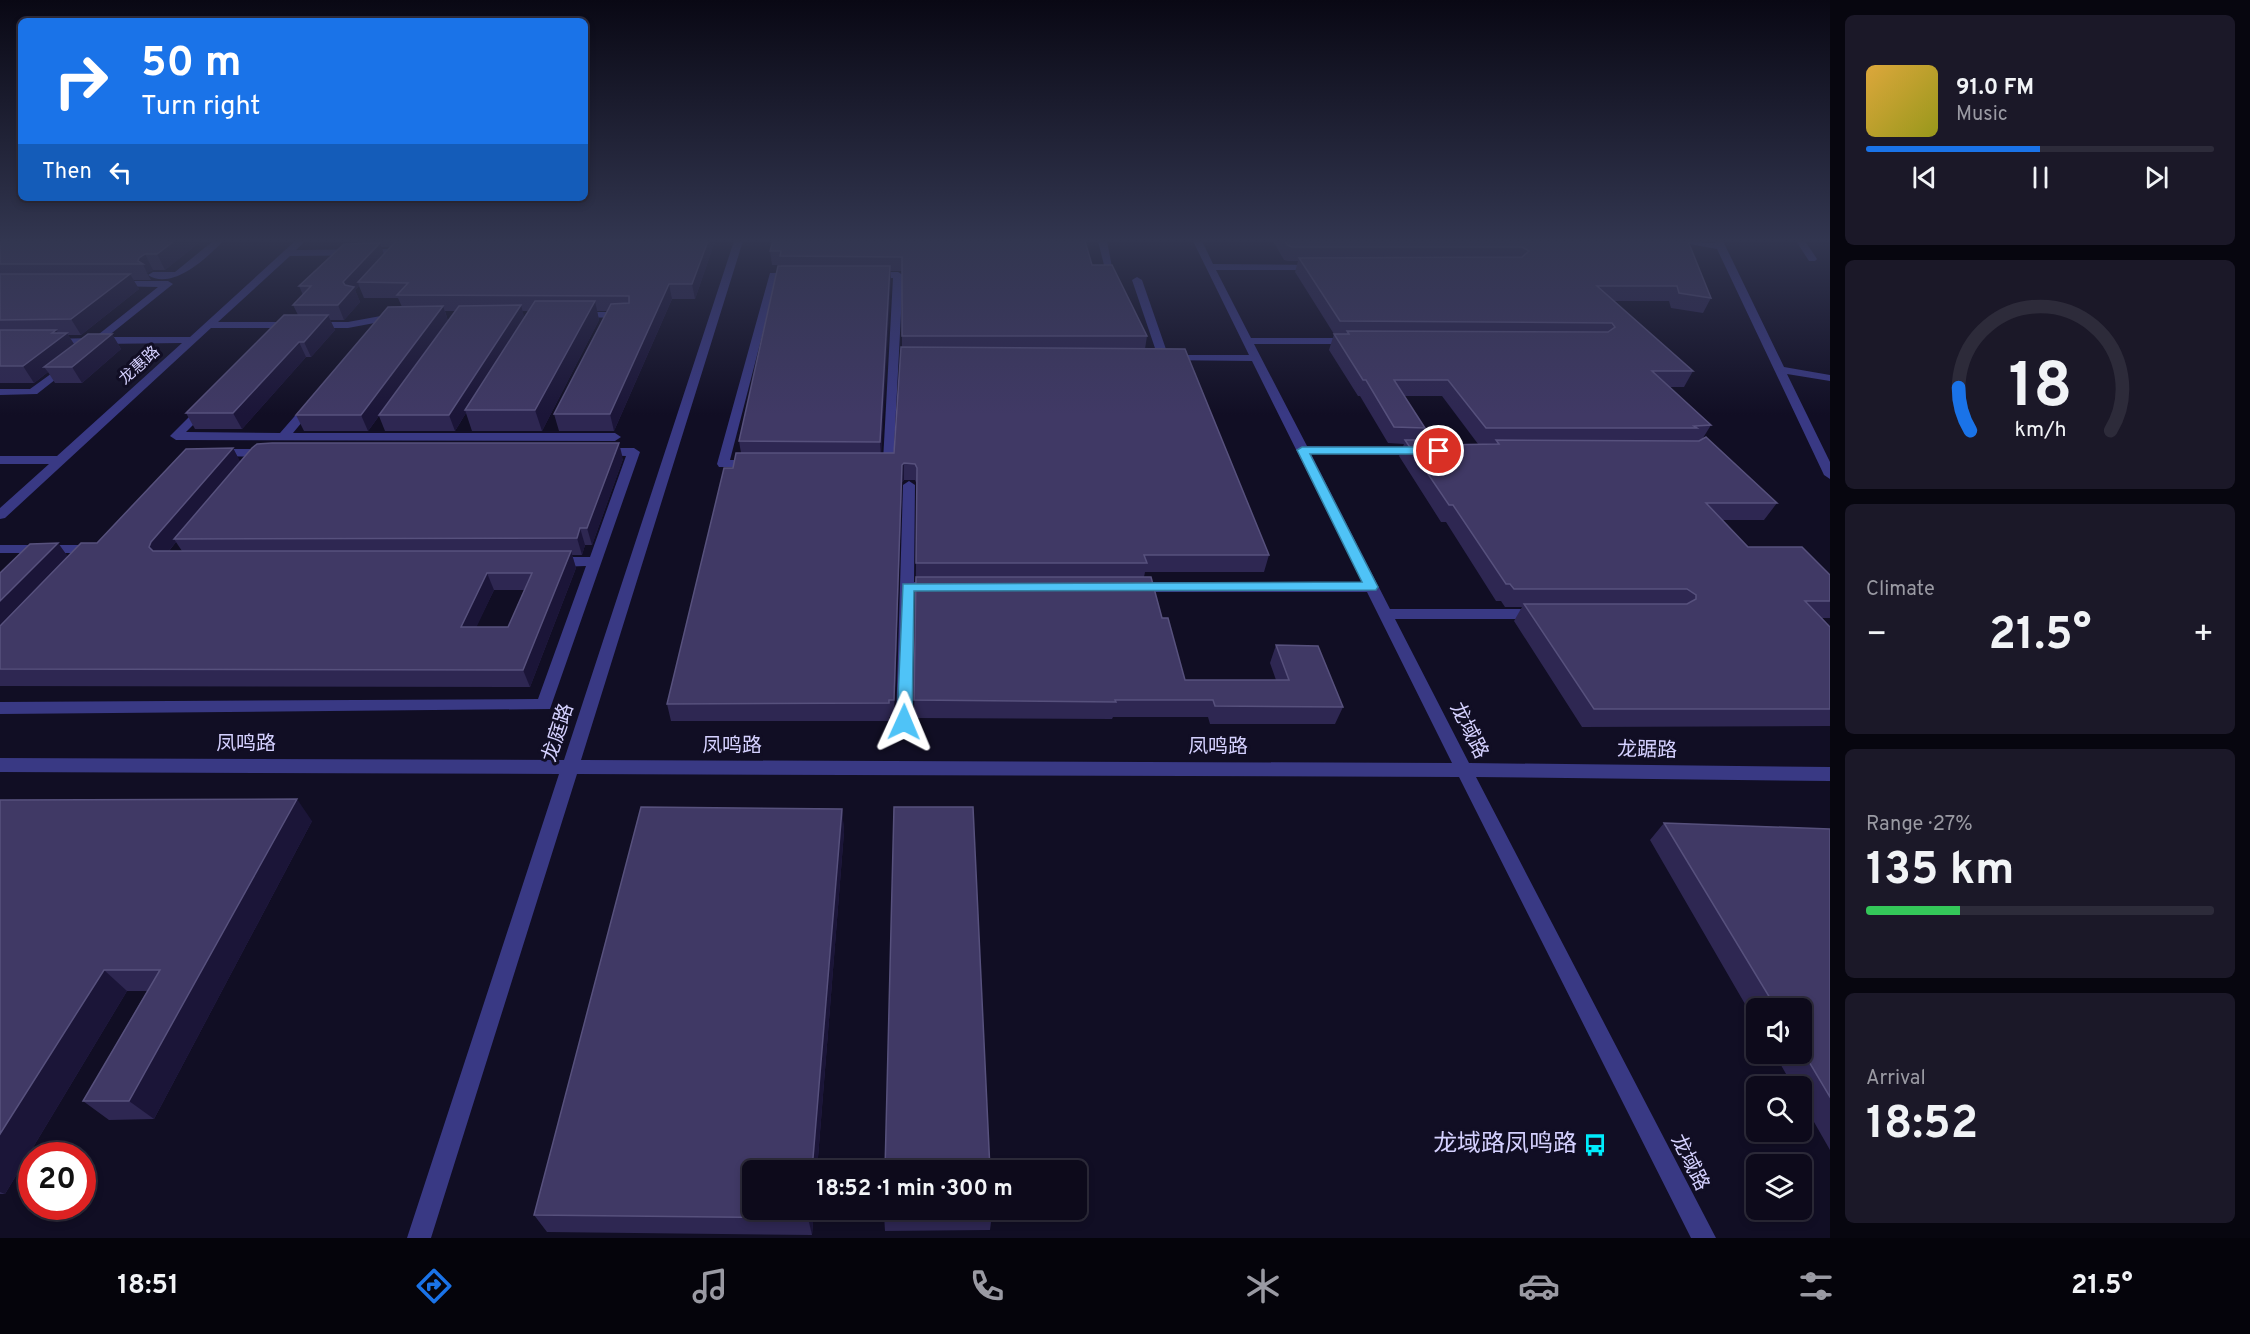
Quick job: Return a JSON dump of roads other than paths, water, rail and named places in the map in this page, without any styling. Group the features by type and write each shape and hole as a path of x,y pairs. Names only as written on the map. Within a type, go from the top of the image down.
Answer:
{"street":[{"path":"0,392 33,392 150,299"},
{"name":"龙惠路","path":"0,515 239,299"},
{"name":"龙庭路","path":"419,1238 720,299"},
{"path":"766,299 723,464 889,465 900,357 899,299"},
{"path":"1142,299 1157,358 1256,358"},
{"name":"龙域路","path":"1226,299 1704,1238"},
{"path":"1746,299 1830,475"},
{"path":"568,315 608,320 627,315"},
{"path":"209,326 348,325 385,317 403,316"},
{"path":"371,334 385,317"},
{"path":"271,341 287,325"},
{"path":"43,341 193,340"},
{"path":"1248,341 1365,342"},
{"path":"1780,370 1830,378"},
{"path":"284,436 320,394"},
{"path":"215,397 176,436 284,436 375,432 549,432 615,437"},
{"path":"1302,450 1431,451"},
{"path":"0,708 544,705 634,452 588,452"},
{"path":"205,453 285,453"},
{"path":"246,472 261,453"},
{"path":"0,459 61,459"},
{"path":"904,722 909,485"},
{"path":"0,549 97,544 78,565"},
{"path":"536,562 595,561"},
{"path":"907,587 955,587"},
{"path":"1121,587 1371,587"},
{"path":"1385,614 1547,614"},
{"name":"凤鸣路","path":"0,765 1464,770"},
{"name":"龙踞路","path":"1464,770 1830,774"}],"place":[{"name":"龙域路凤鸣路","path":"1595,1145"}]}
